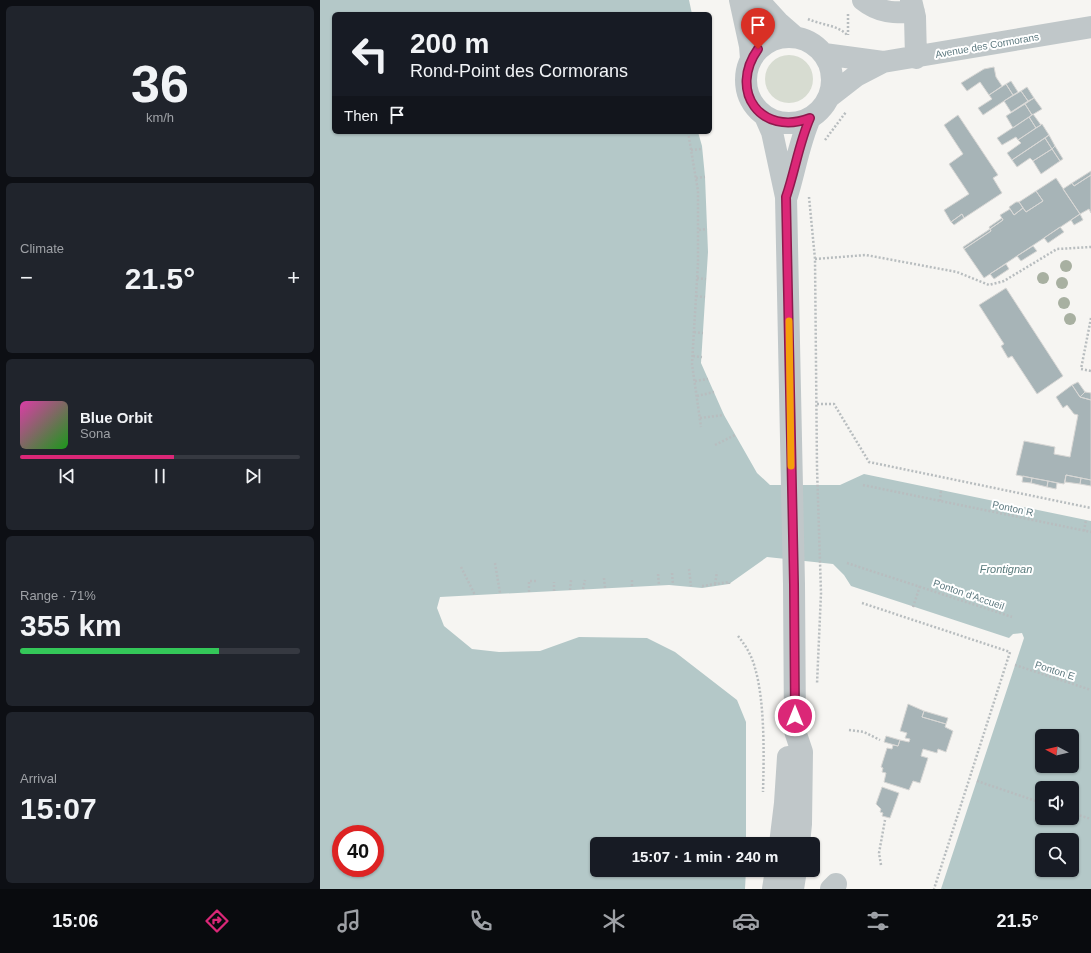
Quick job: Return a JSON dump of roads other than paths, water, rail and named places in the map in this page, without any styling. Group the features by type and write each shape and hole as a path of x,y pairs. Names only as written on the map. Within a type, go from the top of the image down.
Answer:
{"street":[{"path":"740,0 750,46 751,60"},
{"path":"758,0 778,22 800,27 811,42 824,54 830,63 832,74 832,86 829,97 818,112 810,118 799,122 787,123 776,121 765,116"},
{"path":"855,4 890,13 912,6 916,58"},
{"path":"781,837 785,803 788,753 795,731 794,584 786,197 772,132 765,116 751,100 747,90 746,79 751,60 758,49 769,41 781,37 800,27"},
{"name":"Avenue des Cormorans","path":"824,54 883,62 916,58 1091,27"},
{"name":"Avenue des Cormorans","path":"829,97 856,76 883,62"},
{"path":"786,197 795,170 799,149 810,118"},
{"path":"795,731 802,752 800,837"},
{"path":"773,889 775,877"},
{"path":"793,889 795,877"}],"water":[{"name":"Frontignan","path":"320,0 689,0 692,12 332,12 332,134 699,134 702,146 705,177 708,252 701,363 724,415 757,473 770,485 840,485 864,474 1091,521 1091,889 941,889 1024,638 1022,633 1013,634 1009,638 851,586 844,575 833,564 767,557 729,584 702,588 669,585 440,597 437,608 444,626 472,649 499,652 540,651 579,637 647,638 675,652 737,700 746,722 746,837 590,837 590,877 746,877 745,889 320,889"}]}
